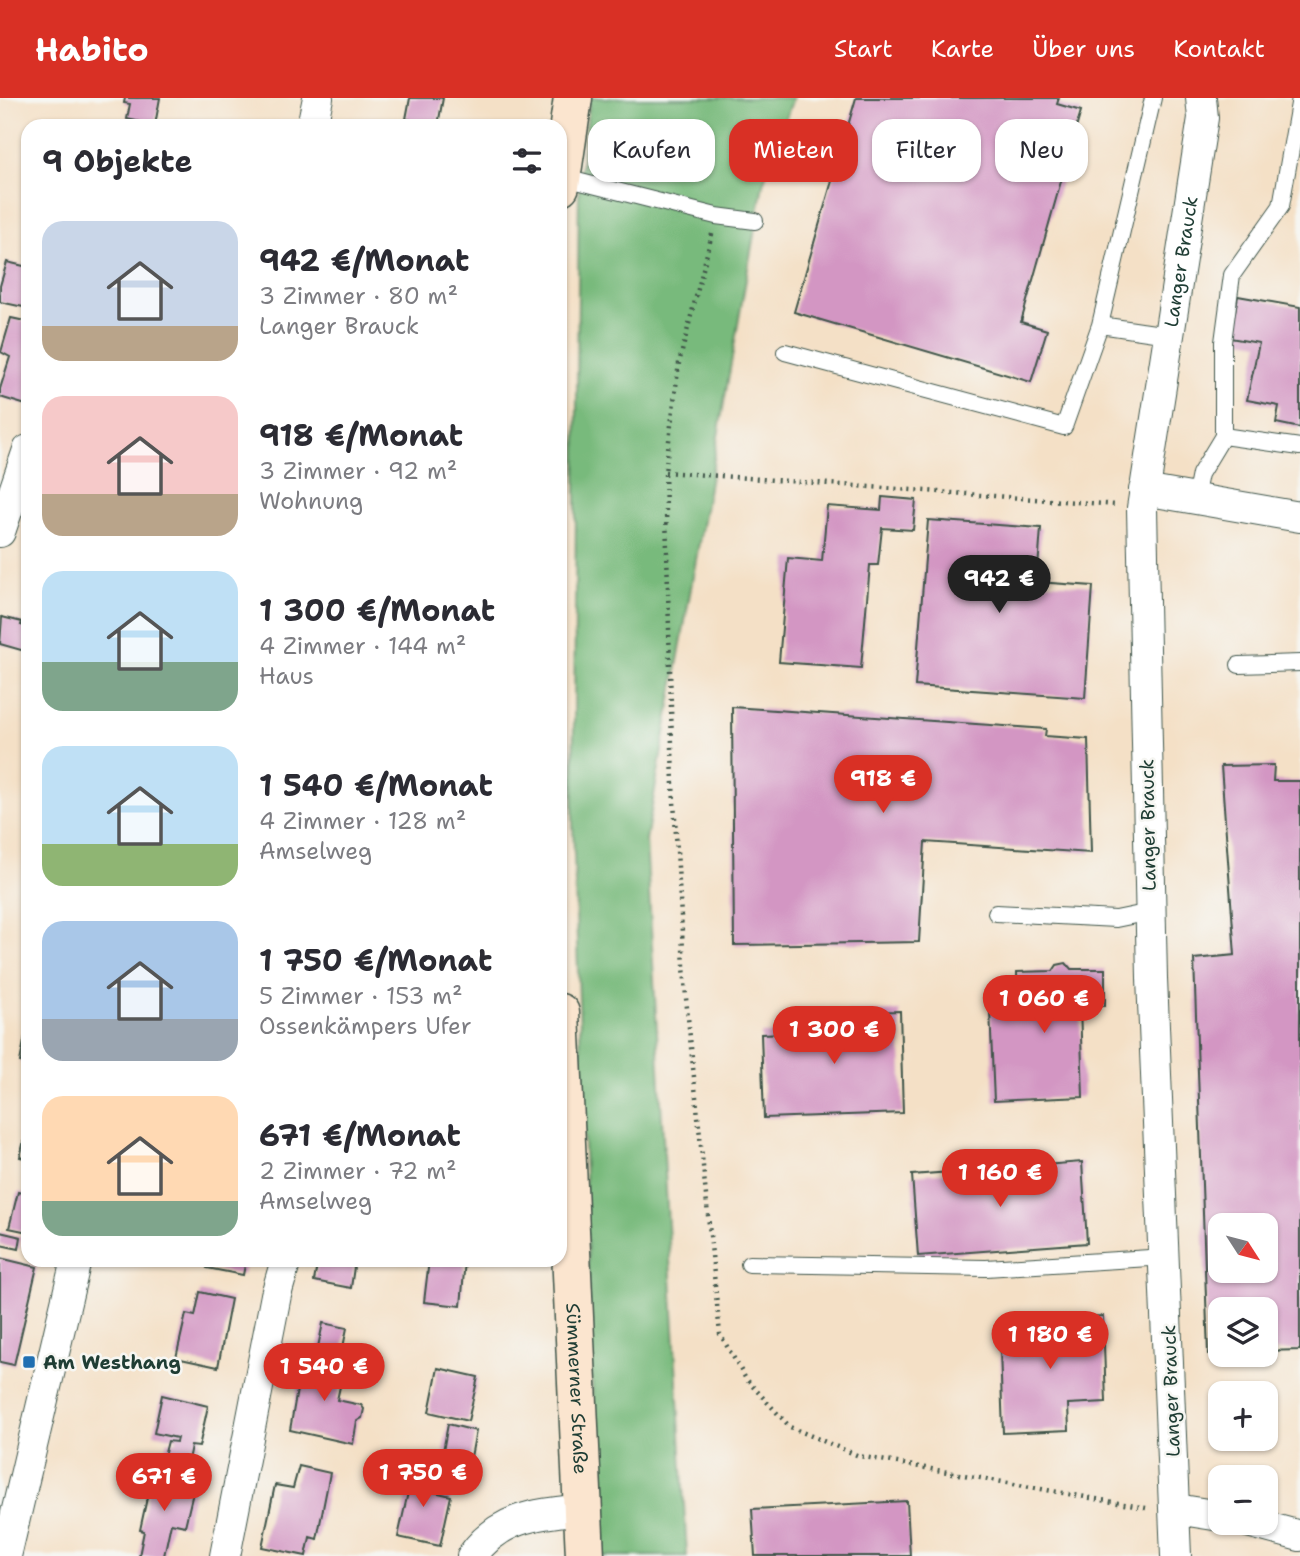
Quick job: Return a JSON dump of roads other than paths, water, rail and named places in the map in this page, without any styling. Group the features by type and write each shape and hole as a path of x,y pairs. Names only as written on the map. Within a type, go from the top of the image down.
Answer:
{"main road":[{"path":"567,134 573,98"},
{"name":"Sümmerner Straße","path":"567,1164 585,1556"}],"street":[{"path":"314,119 318,98"},
{"name":"Langer Brauck","path":"1176,1556 1150,912 1143,499 1203,118 1201,98"},
{"path":"0,532 21,470"},
{"path":"1143,499 1195,499 1300,516"},
{"path":"6,1556 74,1267"},
{"path":"225,1556 276,1295 284,1267"},
{"path":"472,1556 481,1542 505,1523 583,1509"},
{"path":"1175,1509 1208,1514"},
{"path":"1278,1530 1300,1536"}],"lane":[{"path":"785,352 1064,427 1100,325 1153,98"},
{"path":"1195,499 1200,474 1223,436 1223,342 1232,275 1281,206 1300,98"},
{"path":"567,179 716,216 755,221"},
{"path":"1100,325 1168,335"},
{"path":"1223,436 1300,447"},
{"path":"1239,665 1300,663"},
{"path":"996,913 1116,919 1150,912"},
{"path":"749,1264 986,1268 1166,1257"}],"place":[{"name":"Am Westhang","path":"29,1362"}]}
